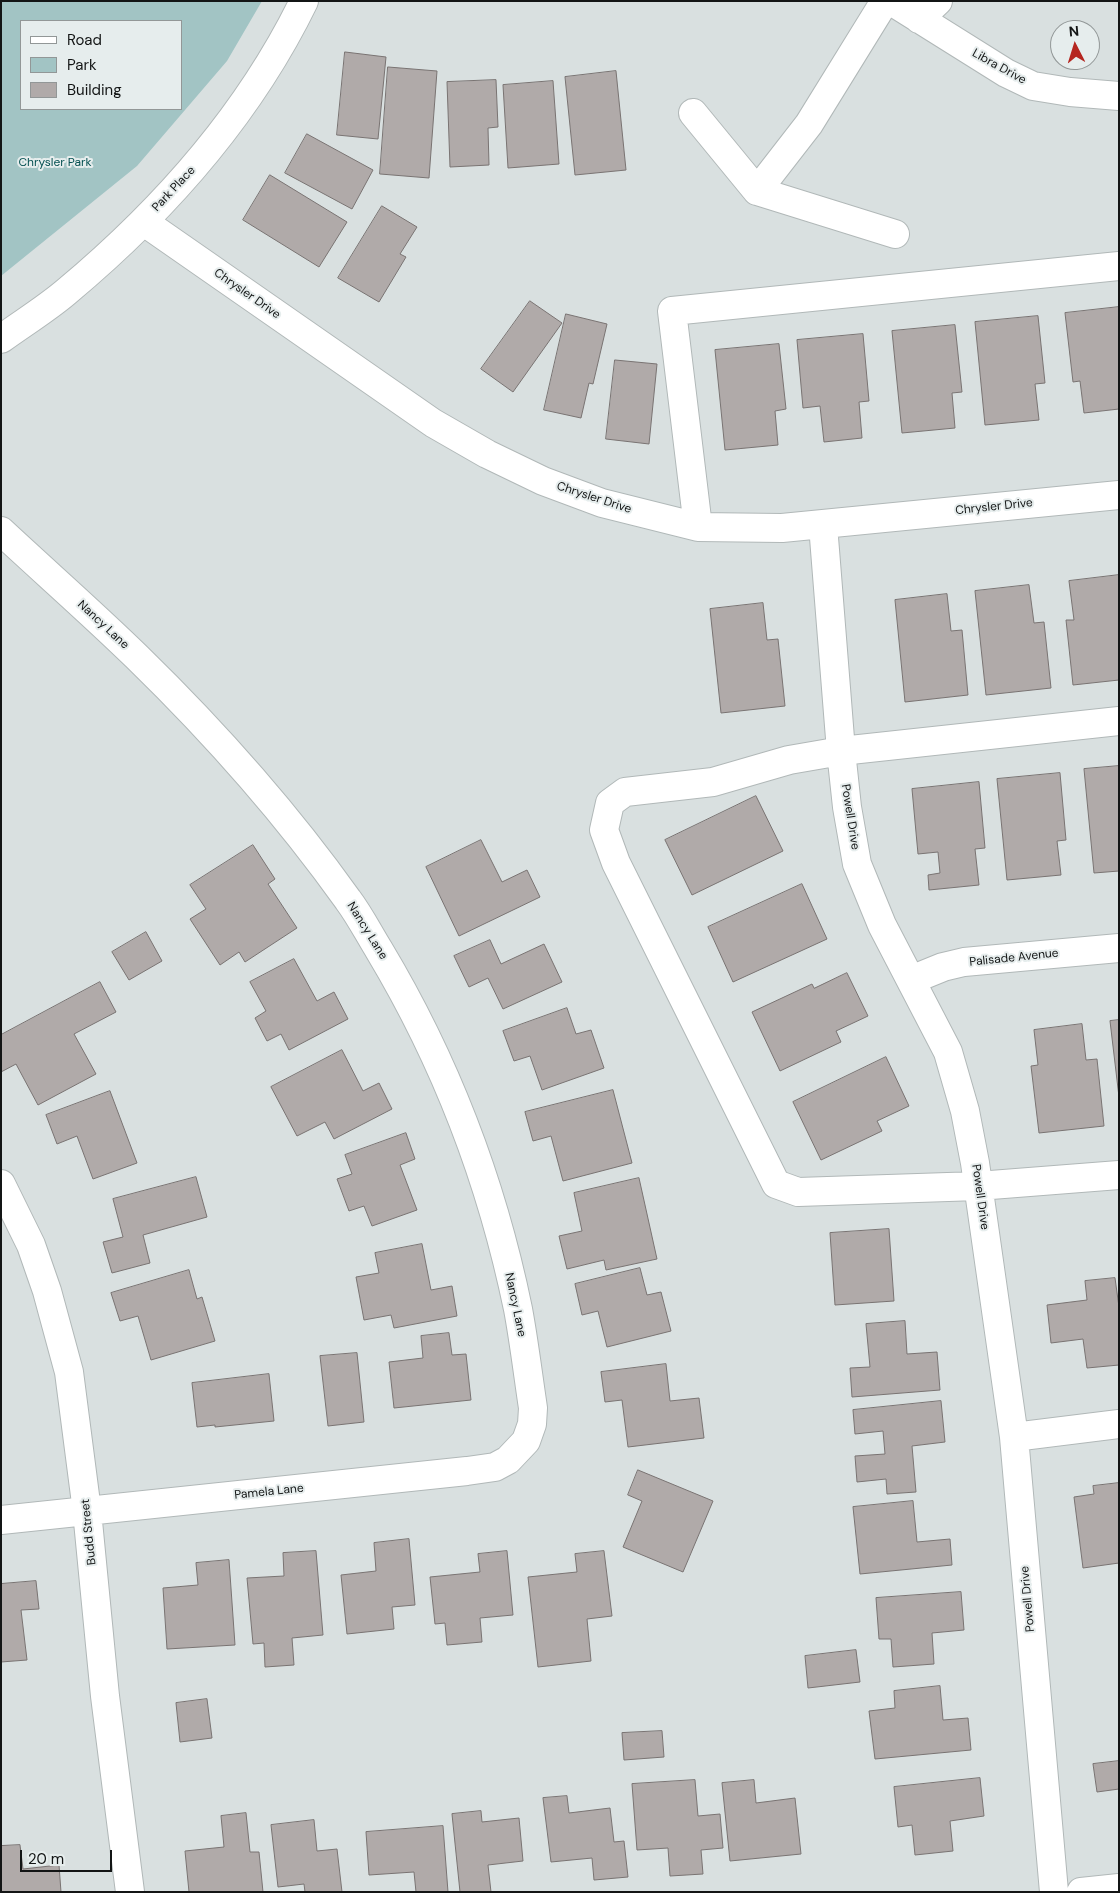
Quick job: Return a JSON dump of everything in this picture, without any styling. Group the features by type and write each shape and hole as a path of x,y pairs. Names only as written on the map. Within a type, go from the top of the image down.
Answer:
{"street":[{"name":"Park Place","path":"1,339 65,294 144,222 195,167 250,94 304,1"},
{"path":"757,191 809,124 885,1"},
{"name":"Libra Drive","path":"891,1 929,10 1006,73 1033,86 1070,92 1119,96"},
{"path":"693,113 757,191 895,234"},
{"name":"Chrysler Drive","path":"144,222 433,423 487,454 543,481 602,503 698,527 782,528 1119,495"},
{"path":"698,527 672,311 1119,266"},
{"name":"Powell Drive","path":"823,525 840,752 857,864 882,925 948,1052 965,1111 978,1186 1014,1437 1054,1892"},
{"name":"Nancy Lane","path":"1,531 137,656 218,740 296,831 350,902 403,990 449,1088 473,1147 497,1223 518,1309 533,1408 532,1424 526,1441"},
{"path":"1119,721 840,752 789,760 713,782 625,792 610,803 604,830 616,863 776,1184 798,1192 978,1186 1119,1175"},
{"name":"Palisade Avenue","path":"911,980 943,967 964,962 1119,948"},
{"name":"Budd Street","path":"1,1184 31,1245 47,1291 69,1372 87,1511 105,1696 130,1892"},
{"path":"1014,1437 1119,1424"},
{"name":"Pamela Lane","path":"1,1520 476,1470 495,1467 508,1460 526,1441"},
{"path":"1081,1892 1119,1888"}],"green space":[{"name":"Chrysler Park","path":"1,1 262,1 227,61 137,166 1,276"}],"building":[{"path":"345,52 386,57 378,139 337,135"},
{"path":"388,67 437,71 429,178 380,174"},
{"path":"616,71 626,170 575,175 565,77"},
{"path":"496,80 498,127 488,128 489,165 450,167 447,82"},
{"path":"553,81 559,164 508,168 503,85"},
{"path":"307,134 373,170 352,209 285,173"},
{"path":"270,175 347,222 319,267 243,220"},
{"path":"382,206 417,227 400,254 406,257 379,302 338,278"},
{"path":"530,301 562,323 513,392 481,369"},
{"path":"1119,307 1119,409 1084,413 1080,381 1073,382 1065,313"},
{"path":"566,314 607,324 593,384 589,383 581,418 544,410"},
{"path":"1038,316 1045,383 1035,384 1039,420 985,425 975,322"},
{"path":"955,325 962,392 952,393 955,428 902,433 892,331"},
{"path":"863,334 869,401 859,402 862,438 824,442 820,406 803,408 797,340"},
{"path":"779,344 786,409 775,411 778,445 725,450 715,350"},
{"path":"615,360 657,364 649,444 606,439"},
{"path":"1119,575 1119,680 1073,685 1066,620 1074,620 1069,581"},
{"path":"1029,585 1034,623 1044,622 1051,688 986,695 975,591"},
{"path":"947,594 951,631 962,630 968,695 905,702 895,600"},
{"path":"763,603 767,640 778,639 785,706 721,713 710,609"},
{"path":"1119,766 1119,871 1094,873 1084,769"},
{"path":"1060,773 1066,840 1057,841 1061,875 1007,880 997,779"},
{"path":"979,782 985,848 975,849 979,885 929,890 928,875 940,873 938,852 918,854 912,789"},
{"path":"756,796 783,851 692,895 665,840"},
{"path":"481,840 502,882 527,870 540,897 459,936 426,867"},
{"path":"253,845 275,879 268,884 297,928 245,962 239,952 220,965 190,919 206,909 190,885"},
{"path":"802,884 827,939 733,982 708,927"},
{"path":"146,932 162,961 129,980 112,952"},
{"path":"490,940 501,964 544,944 562,982 503,1009 488,978 469,987 454,956"},
{"path":"294,959 317,1001 334,992 348,1019 289,1050 281,1034 267,1041 255,1018 266,1011 250,982"},
{"path":"847,973 868,1016 836,1031 841,1042 780,1071 752,1012 812,984 814,988"},
{"path":"100,982 116,1012 74,1034 96,1074 38,1105 16,1064 1,1072 1,1035"},
{"path":"567,1008 576,1034 591,1030 604,1068 542,1090 530,1056 514,1061 503,1031"},
{"path":"1119,1020 1119,1097 1110,1021"},
{"path":"1082,1024 1086,1060 1097,1059 1104,1126 1039,1133 1031,1066 1038,1065 1034,1030"},
{"path":"342,1050 363,1091 379,1083 392,1109 334,1139 325,1122 297,1136 271,1087"},
{"path":"886,1057 909,1106 877,1121 882,1131 821,1160 793,1102"},
{"path":"613,1090 632,1163 563,1181 551,1136 533,1141 525,1112"},
{"path":"110,1091 137,1163 93,1179 77,1136 57,1144 46,1115"},
{"path":"406,1133 415,1159 400,1165 417,1210 372,1226 364,1206 349,1211 337,1179 352,1174 345,1155"},
{"path":"196,1177 207,1217 143,1235 150,1263 112,1273 103,1242 123,1237 113,1199"},
{"path":"639,1178 657,1259 606,1270 604,1260 567,1269 559,1236 582,1231 574,1193"},
{"path":"889,1229 894,1301 835,1305 830,1233"},
{"path":"422,1244 431,1290 452,1286 457,1316 394,1328 391,1315 364,1320 356,1277 379,1273 375,1253"},
{"path":"640,1268 647,1295 661,1292 671,1331 607,1347 598,1311 582,1315 575,1284"},
{"path":"189,1270 197,1299 202,1297 215,1341 151,1360 138,1316 120,1321 111,1293"},
{"path":"1115,1278 1119,1307 1119,1365 1087,1368 1083,1339 1051,1343 1047,1305 1087,1300 1085,1281"},
{"path":"905,1321 907,1354 937,1352 940,1390 852,1397 850,1368 870,1367 866,1324"},
{"path":"449,1333 452,1355 466,1354 471,1400 394,1408 389,1362 423,1358 421,1336"},
{"path":"357,1353 364,1422 328,1426 320,1356"},
{"path":"666,1364 670,1401 699,1398 704,1438 628,1447 622,1400 605,1402 601,1372"},
{"path":"269,1374 274,1421 197,1427 192,1383"},
{"path":"941,1401 945,1442 912,1446 916,1492 887,1494 886,1479 857,1482 855,1456 885,1454 883,1431 855,1434 853,1410"},
{"path":"638,1470 713,1501 683,1572 623,1547 642,1501 628,1495"},
{"path":"1119,1483 1119,1563 1083,1568 1074,1497 1094,1494 1093,1486"},
{"path":"913,1501 917,1542 950,1539 952,1565 860,1574 853,1507"},
{"path":"409,1539 415,1605 392,1607 394,1629 347,1634 341,1575 376,1571 374,1543"},
{"path":"316,1551 323,1635 292,1638 294,1665 265,1667 264,1643 253,1644 247,1578 284,1576 283,1553"},
{"path":"507,1551 513,1615 480,1618 482,1642 447,1645 445,1623 435,1624 430,1577 480,1572 478,1554"},
{"path":"604,1551 612,1616 587,1619 591,1661 538,1667 528,1577 577,1572 575,1554"},
{"path":"229,1560 235,1645 167,1649 163,1588 198,1585 196,1563"},
{"path":"36,1581 39,1609 21,1610 27,1660 1,1662 1,1584"},
{"path":"961,1592 964,1630 932,1633 934,1664 893,1667 891,1639 879,1639 876,1598"},
{"path":"856,1650 860,1682 808,1688 805,1656"},
{"path":"940,1686 943,1720 968,1718 971,1750 875,1759 869,1711 895,1708 894,1691"},
{"path":"207,1699 212,1738 180,1742 176,1703"},
{"path":"662,1731 664,1757 624,1760 622,1733"},
{"path":"1119,1761 1119,1789 1097,1792 1093,1764"},
{"path":"980,1778 984,1816 950,1821 953,1851 915,1855 912,1825 898,1827 894,1787"},
{"path":"695,1780 698,1816 720,1814 723,1848 701,1850 703,1874 670,1876 668,1848 637,1850 632,1784"},
{"path":"754,1780 756,1803 795,1798 801,1854 730,1861 722,1783"},
{"path":"567,1796 569,1813 610,1808 614,1842 624,1841 628,1877 594,1880 592,1858 551,1862 543,1798"},
{"path":"481,1811 482,1822 519,1818 523,1861 488,1865 491,1892 460,1892 452,1814"},
{"path":"246,1813 250,1852 259,1852 263,1892 189,1892 185,1851 224,1847 221,1816"},
{"path":"314,1820 317,1851 337,1849 342,1892 305,1892 304,1884 278,1887 271,1825"},
{"path":"443,1826 448,1892 416,1892 414,1872 369,1875 366,1832"},
{"path":"20,1845 23,1869 59,1865 61,1892 1,1892 1,1846"}]}
